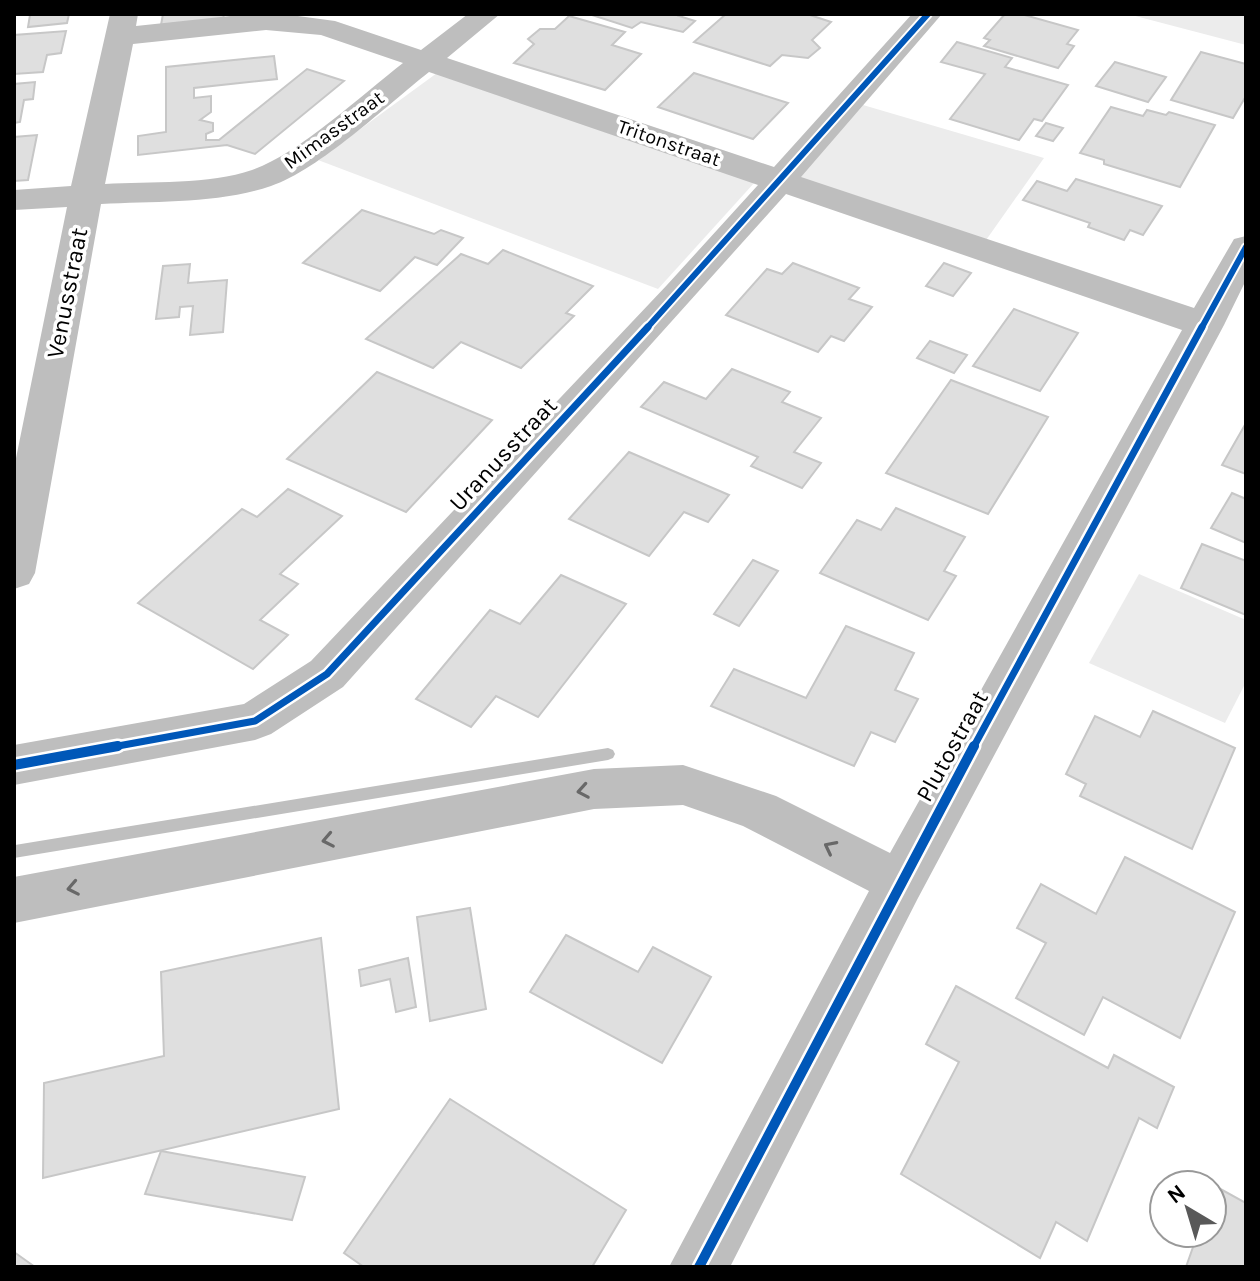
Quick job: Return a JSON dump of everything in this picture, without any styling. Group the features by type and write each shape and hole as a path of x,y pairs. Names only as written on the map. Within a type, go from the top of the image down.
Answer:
{"street":[{"name":"Mimasstraat","path":"14,200 217,187 260,179 292,164 486,14"},
{"name":"Uranusstraat","path":"14,765 255,721 327,674 680,293 928,14"},
{"name":"Tritonstraat","path":"123,25 266,21 325,27 1206,325"},
{"name":"Venusstraat","path":"14,573 86,194 123,25"},
{"name":"Plutostraat","path":"699,1267 900,882 1246,247"},
{"path":"14,900 594,789 683,785 759,811 900,882"}],"shaded area":[{"path":"1128,14 1246,14 1246,45 1143,18"},
{"path":"437,73 755,182 658,289 318,160"},
{"path":"863,105 1044,158 984,243 796,178"},
{"path":"1139,574 1246,620 1246,682 1225,723 1089,663"}],"building":[{"path":"14,14 69,14 67,23 28,27 30,15"},
{"path":"163,14 224,14 223,20 161,25"},
{"path":"589,14 682,14 679,16 695,21 683,32 641,22 632,28"},
{"path":"726,14 807,14 831,22 812,40 820,48 808,58 782,55 770,66 694,42"},
{"path":"1005,14 1021,14 1078,30 1067,44 1074,46 1058,68 984,46 990,40 984,38"},
{"path":"569,16 625,32 612,45 641,54 605,90 514,63 534,44 528,39 540,29 555,29"},
{"path":"66,31 61,53 47,55 43,72 14,74 14,35"},
{"path":"957,42 1012,58 1005,67 1068,85 1042,121 1034,119 1019,140 950,119 985,74 941,62"},
{"path":"1201,52 1246,64 1246,96 1233,118 1171,100"},
{"path":"274,56 277,79 194,88 194,98 211,96 211,112 200,120 213,123 213,131 206,134 206,140 219,140 307,69 344,81 255,154 227,145 138,155 138,136 166,132 166,67"},
{"path":"1115,62 1166,77 1148,102 1096,86"},
{"path":"694,73 788,103 753,139 658,107"},
{"path":"35,82 33,99 24,100 20,122 14,123 14,84"},
{"path":"1111,107 1143,116 1147,110 1166,115 1169,112 1215,125 1180,187 1104,164 1104,160 1080,153"},
{"path":"1046,123 1063,128 1053,141 1036,136"},
{"path":"37,135 28,180 14,181 14,137"},
{"path":"1076,179 1162,206 1143,235 1130,230 1124,240 1088,227 1090,223 1023,200 1037,181 1067,191"},
{"path":"362,210 434,234 441,230 463,238 437,265 415,257 380,291 303,263"},
{"path":"503,250 593,286 566,313 574,316 521,368 461,342 433,368 366,339 461,254 488,264"},
{"path":"793,263 859,288 849,299 872,307 844,341 831,336 818,352 726,315 767,269 782,274"},
{"path":"944,263 971,273 953,296 926,286"},
{"path":"190,264 188,283 227,280 223,332 190,335 193,306 180,307 179,317 156,319 163,266"},
{"path":"1014,309 1078,333 1040,391 973,366"},
{"path":"930,341 967,355 954,373 917,358"},
{"path":"732,369 790,392 782,402 821,418 794,452 821,463 802,488 751,466 758,457 641,407 664,382 706,399"},
{"path":"377,372 492,420 406,512 287,459"},
{"path":"951,380 1048,417 988,514 886,473"},
{"path":"1246,423 1246,474 1222,465"},
{"path":"629,452 729,495 708,522 684,512 649,556 569,519"},
{"path":"288,489 342,516 280,574 298,584 260,620 288,635 253,669 138,603 242,509 257,517"},
{"path":"1232,493 1246,499 1246,543 1211,528"},
{"path":"896,508 965,537 944,571 956,576 928,620 820,573 857,520 881,530"},
{"path":"1202,544 1246,561 1246,615 1181,588"},
{"path":"753,560 778,571 739,626 714,614"},
{"path":"561,575 626,604 538,717 496,696 471,727 416,699 490,610 520,624"},
{"path":"846,626 914,653 895,690 918,699 895,742 871,732 854,766 711,706 734,669 806,698"},
{"path":"1153,711 1235,748 1192,849 1080,796 1086,784 1066,774 1095,716 1140,737"},
{"path":"1125,857 1235,912 1180,1038 1103,997 1084,1035 1016,998 1046,943 1017,928 1041,884 1096,914"},
{"path":"470,908 486,1009 430,1021 417,917"},
{"path":"566,935 638,972 653,947 711,977 662,1063 530,992"},
{"path":"321,938 339,1109 43,1178 44,1083 164,1056 161,972"},
{"path":"408,958 416,1007 396,1012 390,979 361,986 359,970"},
{"path":"956,986 1108,1068 1114,1055 1174,1087 1157,1128 1139,1118 1087,1241 1056,1222 1040,1258 901,1174 959,1062 926,1044"},
{"path":"450,1099 626,1210 592,1267 364,1267 344,1253"},
{"path":"161,1151 305,1177 292,1220 145,1194"},
{"path":"1228,1193 1246,1203 1246,1267 1186,1267 1192,1249 1228,1249"},
{"path":"14,1252 35,1267 14,1267"}],"waterway":[{"path":"15,852 608,754"}],"cycle path":[{"path":"14,765 255,721 327,674 680,293 928,14"},
{"path":"699,1267 900,882 1246,247"}]}
